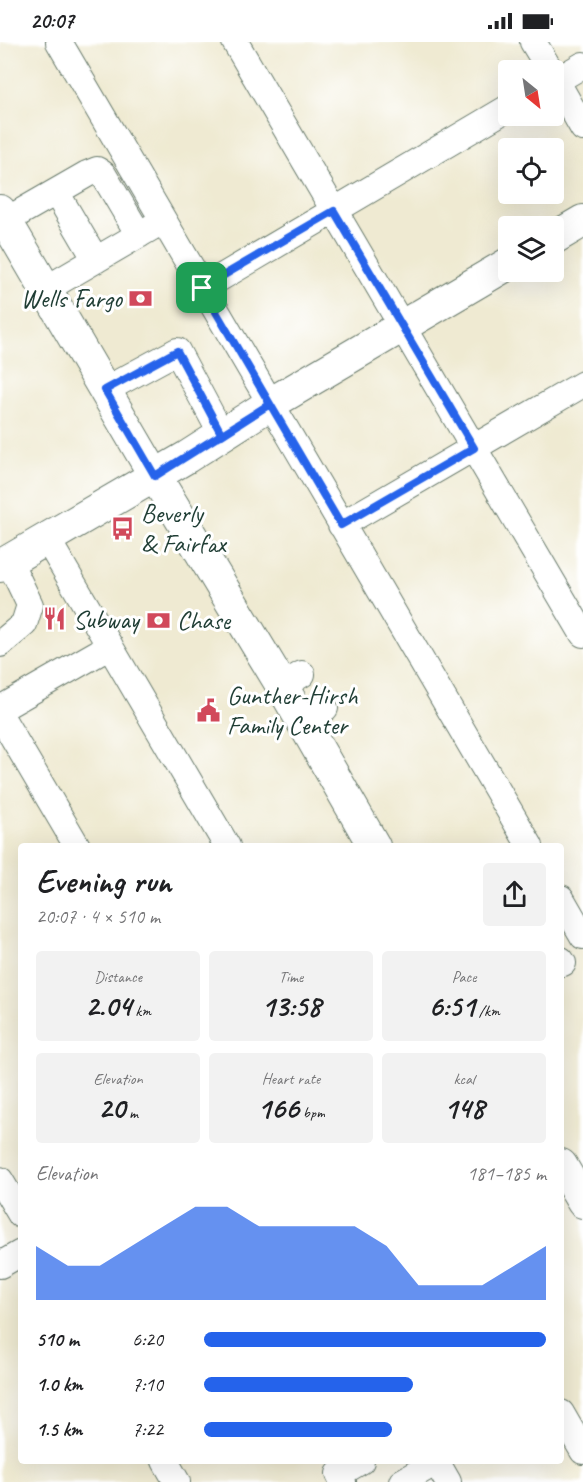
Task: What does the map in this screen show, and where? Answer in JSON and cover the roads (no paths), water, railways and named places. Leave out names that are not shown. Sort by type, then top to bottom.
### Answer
[{"type":"main road","points":[[2,218],[155,476],[314,715],[373,843]]},
{"type":"main road","points":[[564,232],[583,221]]},
{"type":"main road","points":[[4,563],[155,476],[270,404],[498,270]]},
{"type":"main road","points":[[564,1170],[583,1202]]},
{"type":"street","points":[[59,42],[528,843]]},
{"type":"street","points":[[235,42],[583,634]]},
{"type":"street","points":[[533,42],[543,60]]},
{"type":"street","points":[[564,73],[583,65]]},
{"type":"street","points":[[564,96],[583,128]]},
{"type":"street","points":[[202,288],[498,114]]},
{"type":"street","points":[[2,218],[97,170],[103,174],[139,235]]},
{"type":"street","points":[[56,192],[96,260]]},
{"type":"street","points":[[46,289],[163,220]]},
{"type":"street","points":[[105,390],[177,351],[222,435]]},
{"type":"street","points":[[341,525],[583,384]]},
{"type":"street","points":[[47,539],[225,843]]},
{"type":"street","points":[[0,644],[24,624],[30,605],[4,563]]},
{"type":"street","points":[[0,709],[110,646]]},
{"type":"street","points":[[0,715],[75,843]]},
{"type":"street","points":[[564,910],[572,943]]},
{"type":"street","points":[[0,1180],[18,1210]]},
{"type":"street","points":[[0,1265],[18,1254]]},
{"type":"street","points":[[564,1418],[583,1451]]},
{"type":"street","points":[[167,1464],[177,1482]]},
{"type":"street","points":[[343,1482],[339,1474],[356,1464]]},
{"type":"street","points":[[402,1482],[431,1464]]},
{"type":"street","points":[[438,1464],[448,1482]]},
{"type":"place","name":"Wells Fargo","points":[[140,298]]},
{"type":"place","name":"Beverly & Fairfax","points":[[123,528]]},
{"type":"place","name":"Subway","points":[[55,619]]},
{"type":"place","name":"Chase","points":[[159,620]]},
{"type":"place","name":"Gunther-Hirsh Family Center","points":[[209,710]]}]
